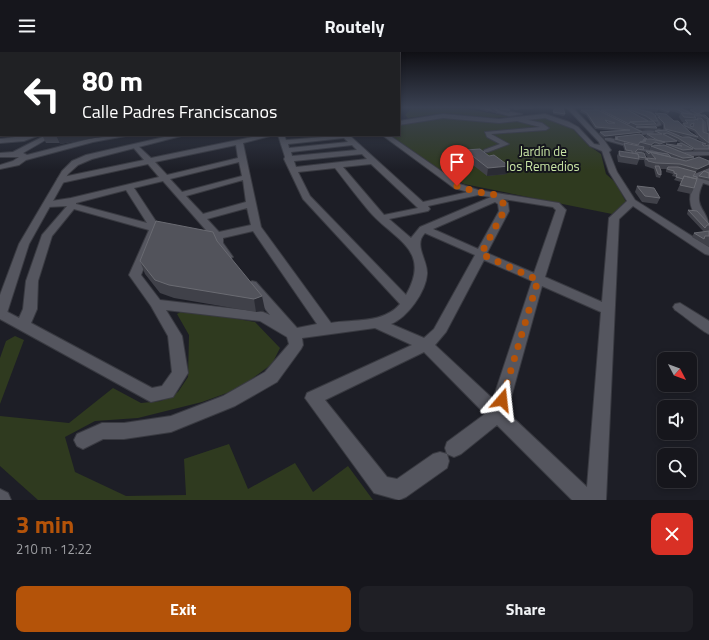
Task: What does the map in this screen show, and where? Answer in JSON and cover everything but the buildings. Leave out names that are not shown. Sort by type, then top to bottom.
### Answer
[{"type":"street","points":[[486,151],[506,144],[487,135],[489,132],[546,128]]},
{"type":"street","points":[[576,128],[592,145],[607,150]]},
{"type":"street","points":[[592,128],[604,140],[613,172],[632,202],[709,252]]},
{"type":"street","points":[[629,128],[644,136]]},
{"type":"street","points":[[604,140],[629,136],[644,136],[657,128],[677,136]]},
{"type":"street","points":[[0,141],[24,139],[34,136]]},
{"type":"street","points":[[15,154],[49,136]]},
{"type":"street","points":[[0,167],[16,163],[23,158],[93,140],[121,136]]},
{"type":"street","points":[[155,228],[136,275],[156,304],[175,336],[180,372],[167,392],[151,395],[0,313],[24,244],[62,180],[75,163],[89,157],[178,136]]},
{"type":"street","points":[[62,180],[266,136]]},
{"type":"street","points":[[284,146],[340,136]]},
{"type":"street","points":[[347,136],[422,204],[425,209],[382,218]]},
{"type":"street","points":[[386,136],[457,186],[494,196],[556,205],[561,210],[497,415],[454,448]]},
{"type":"street","points":[[604,140],[682,162],[703,163]]},
{"type":"street","points":[[239,142],[256,227],[327,328]]},
{"type":"street","points":[[284,146],[354,143]]},
{"type":"street","points":[[657,144],[703,163]]},
{"type":"street","points":[[681,145],[694,152]]},
{"type":"street","points":[[84,440],[102,431],[124,430],[171,424],[229,401],[271,377],[296,345],[294,334],[223,253],[218,240],[200,218],[136,146]]},
{"type":"street","points":[[284,146],[364,152]]},
{"type":"street","points":[[284,146],[293,170],[306,197],[408,304]]},
{"type":"street","points":[[682,154],[709,149]]},
{"type":"street","points":[[0,155],[15,154],[23,156],[23,158]]},
{"type":"street","points":[[48,204],[71,203],[128,186],[242,159]]},
{"type":"street","points":[[293,170],[374,161]]},
{"type":"street","points":[[156,304],[263,317],[294,334],[327,328],[376,323],[397,315],[408,304],[421,274],[413,246],[373,210],[337,165]]},
{"type":"street","points":[[709,170],[697,175],[695,178],[704,181],[695,190],[693,202],[700,217],[709,225]]},
{"type":"street","points":[[179,195],[246,177]]},
{"type":"street","points":[[128,186],[155,228]]},
{"type":"street","points":[[422,204],[477,192]]},
{"type":"street","points":[[413,246],[418,233],[424,229],[494,196]]},
{"type":"street","points":[[440,461],[399,490],[381,486],[313,398],[426,345],[439,332],[504,211],[503,203],[494,196]]},
{"type":"street","points":[[596,500],[614,218],[632,202]]},
{"type":"street","points":[[71,203],[169,231]]},
{"type":"street","points":[[23,325],[30,309],[32,281],[47,235],[71,203]]},
{"type":"street","points":[[200,218],[251,204]]},
{"type":"street","points":[[204,240],[218,240],[256,227]]},
{"type":"street","points":[[424,229],[608,310]]},
{"type":"street","points":[[680,307],[700,320],[709,329]]},
{"type":"street","points":[[376,323],[426,345],[586,500]]},
{"type":"green space","name":"Jardín de los Remedios","points":[[400,128],[572,128],[588,145],[601,154],[606,174],[616,183],[626,202],[612,214],[464,184],[419,157],[390,136],[400,136]]},
{"type":"green space","points":[[184,310],[255,322],[280,348],[272,364],[238,389],[202,402],[138,418],[95,421],[65,437],[75,472],[126,496],[186,495],[184,459],[229,444],[248,489],[295,463],[313,492],[348,466],[373,500],[38,500],[0,466],[0,416],[69,423],[113,388],[141,403],[161,401],[178,392],[188,377],[189,335],[177,314]]},
{"type":"green space","points":[[15,336],[24,340],[0,404],[0,358],[6,341]]},
{"type":"route","points":[[457,186],[477,192],[493,194],[503,203],[504,211],[481,254],[538,280],[502,400]]}]
